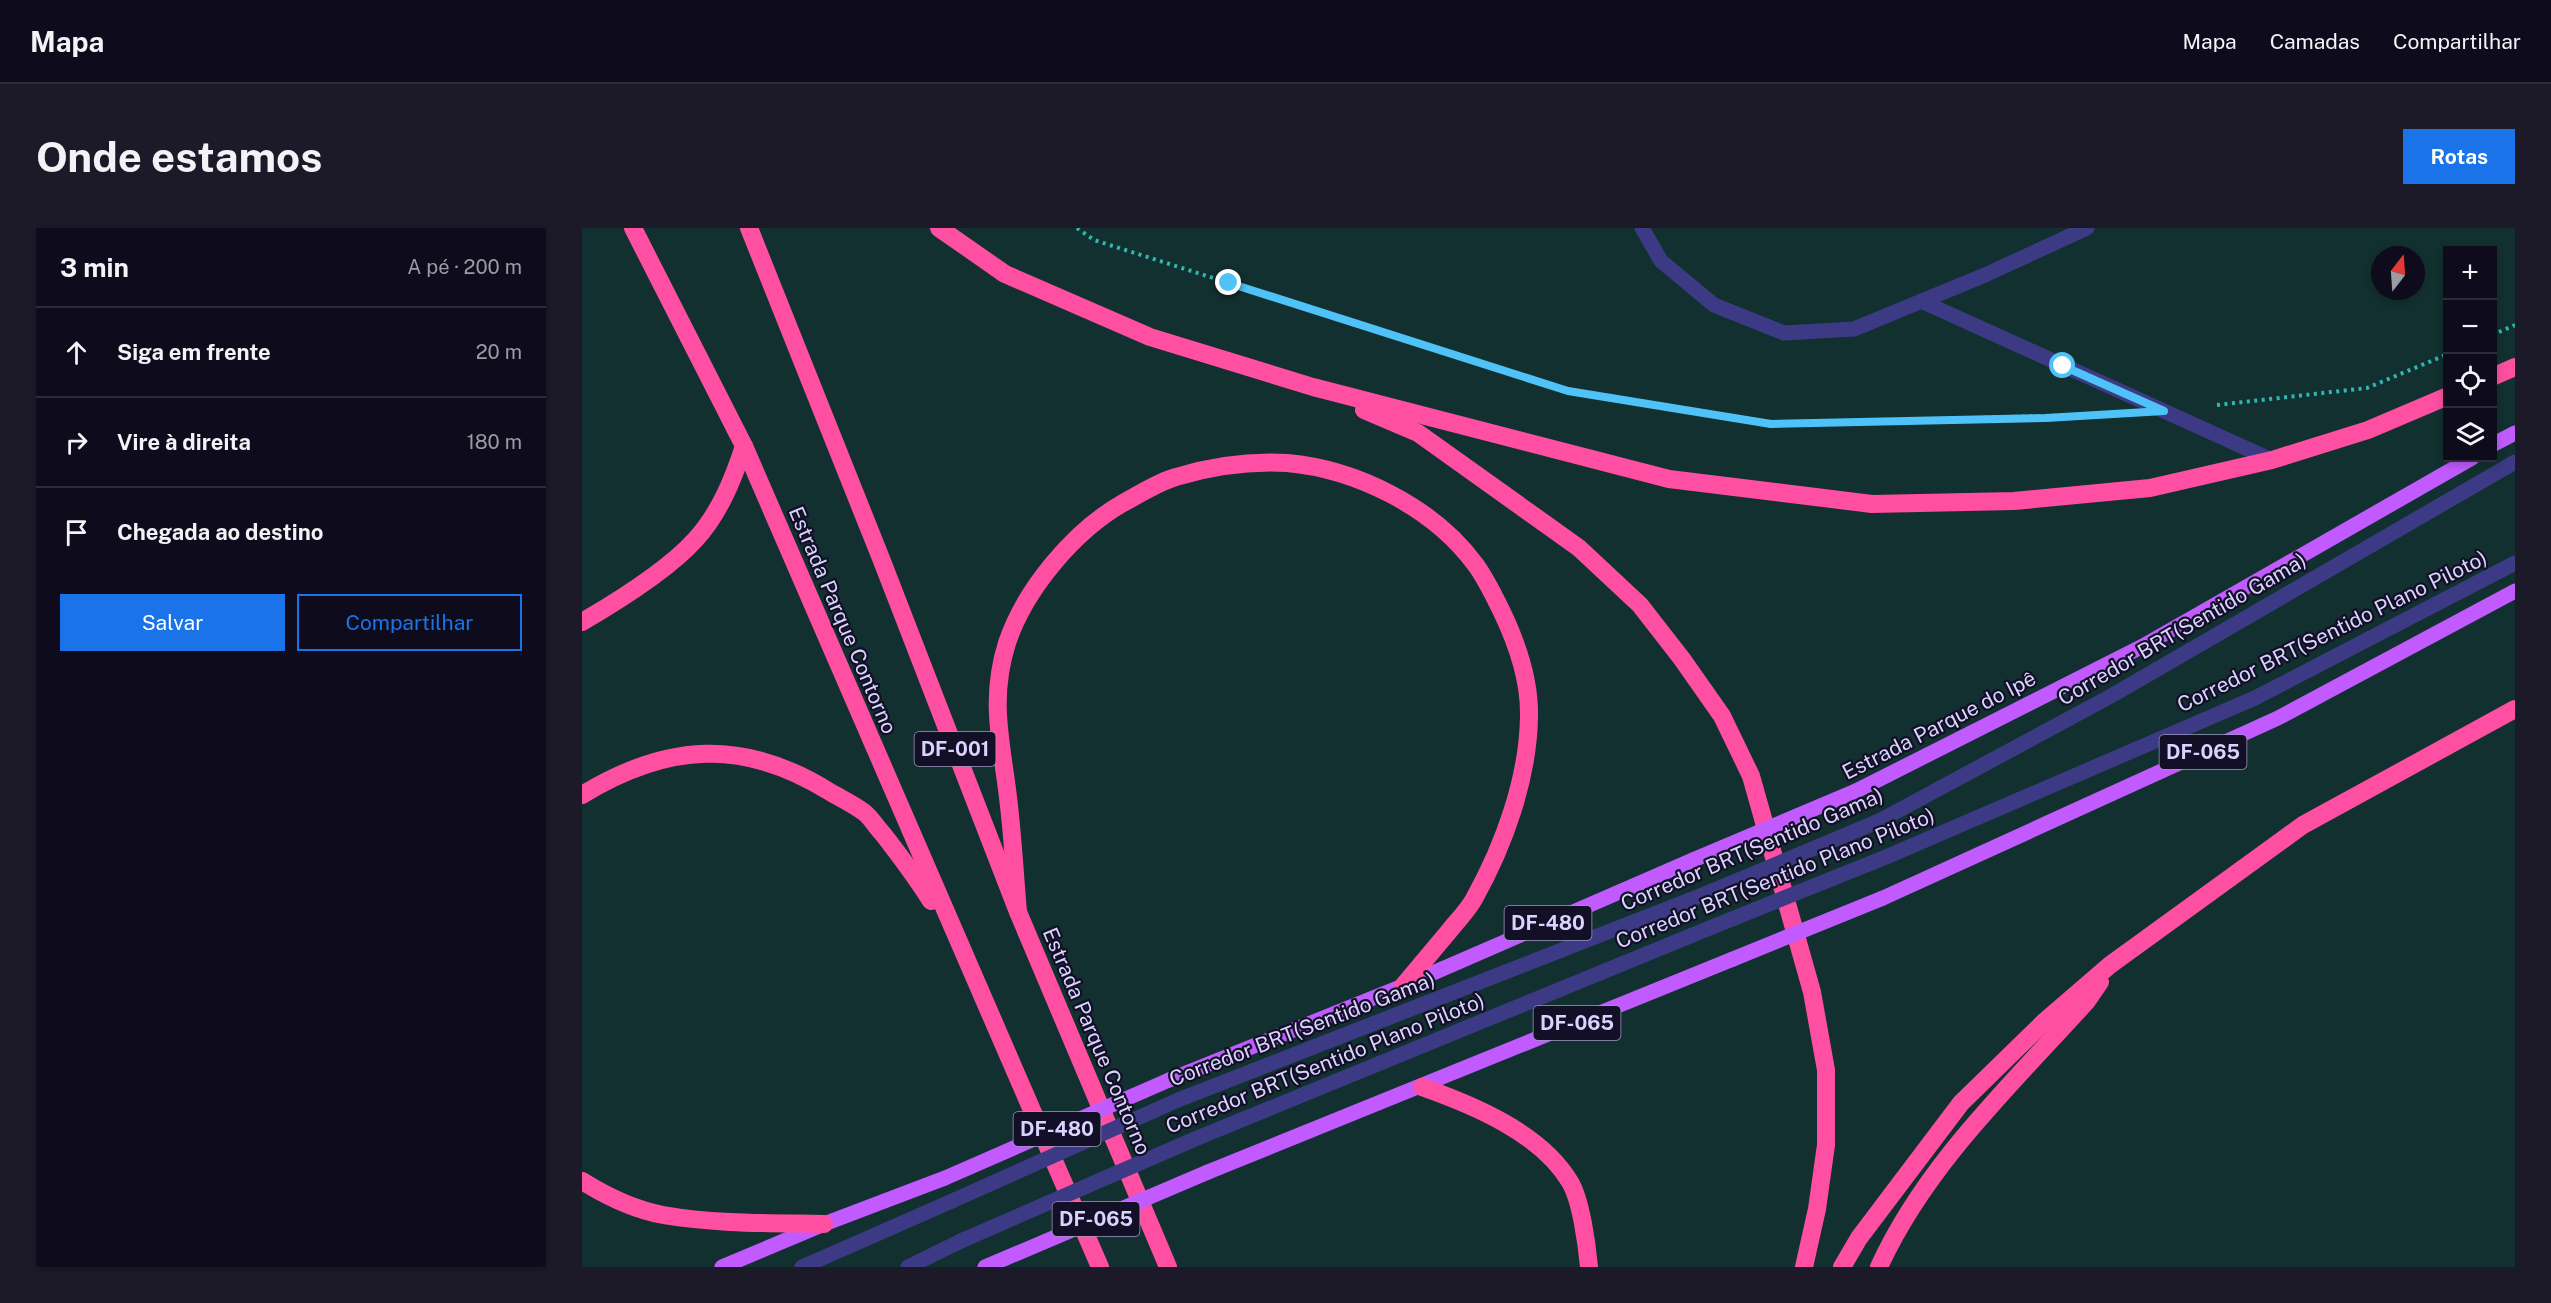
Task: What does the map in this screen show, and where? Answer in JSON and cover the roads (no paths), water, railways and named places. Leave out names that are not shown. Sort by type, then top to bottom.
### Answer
[{"type":"highway","name":"Estrada Parque Contorno","points":[[633,228],[744,446],[1100,1267]]},
{"type":"highway","name":"Estrada Parque Contorno","points":[[749,228],[1018,912],[1168,1267]]},
{"type":"highway","points":[[939,228],[1005,273],[1150,337],[1313,387],[1669,479],[1872,504],[2014,501],[2150,488],[2271,460],[2368,430],[2443,398]]},
{"type":"highway","points":[[2497,375],[2515,367]]},
{"type":"highway","points":[[1313,387],[1418,433],[1579,548],[1640,604],[1722,716],[1751,776],[1812,992],[1826,1070],[1826,1145],[1804,1267]]},
{"type":"highway","points":[[582,622],[615,603],[694,541],[727,492],[744,446]]},
{"type":"highway","points":[[1018,912],[1009,803],[998,739],[997,690],[1008,642],[1042,578],[1069,545],[1100,517],[1173,478],[1237,463],[1289,464],[1318,469],[1337,473],[1394,496],[1438,525],[1474,563],[1494,597],[1512,633],[1525,674],[1530,714],[1527,750],[1519,786],[1496,856],[1472,903],[1403,986]]},
{"type":"highway","points":[[1842,1267],[1858,1238],[1961,1103],[2045,1020],[2110,965],[2303,825],[2515,709]]},
{"type":"highway","points":[[582,795],[615,775],[670,757],[714,752],[769,762],[810,779],[866,814],[908,865],[960,948]]},
{"type":"highway","points":[[1879,1267],[1931,1180],[1986,1110],[2087,1001],[2110,965]]},
{"type":"highway","points":[[1422,1087],[1465,1102],[1540,1147],[1571,1183],[1585,1233],[1589,1267]]},
{"type":"highway","points":[[582,1181],[620,1201],[662,1215],[749,1223],[824,1224]]},
{"type":"main road","points":[[2497,444],[2515,433]]},
{"type":"main road","name":"Estrada Parque do Ipê","points":[[1403,986],[1856,791],[2143,646],[2465,462]]},
{"type":"main road","name":"DF-065","points":[[985,1267],[1208,1172],[1883,898],[2278,718],[2515,591]]},
{"type":"main road","name":"DF-480","points":[[722,1267],[824,1224],[945,1178],[1169,1080],[1403,986]]},
{"type":"street","points":[[1642,228],[1660,261],[1714,305],[1784,333],[1854,329],[1985,275],[2087,228]]},
{"type":"street","points":[[1921,301],[2271,460]]},
{"type":"street","name":"Corredor BRT(Sentido Gama)","points":[[802,1267],[1178,1100],[1705,894],[1879,821],[2111,696],[2515,462]]},
{"type":"street","name":"Corredor BRT(Sentido Plano Piloto)","points":[[908,1267],[963,1240],[1195,1139],[1886,857],[2255,698],[2515,563]]}]
